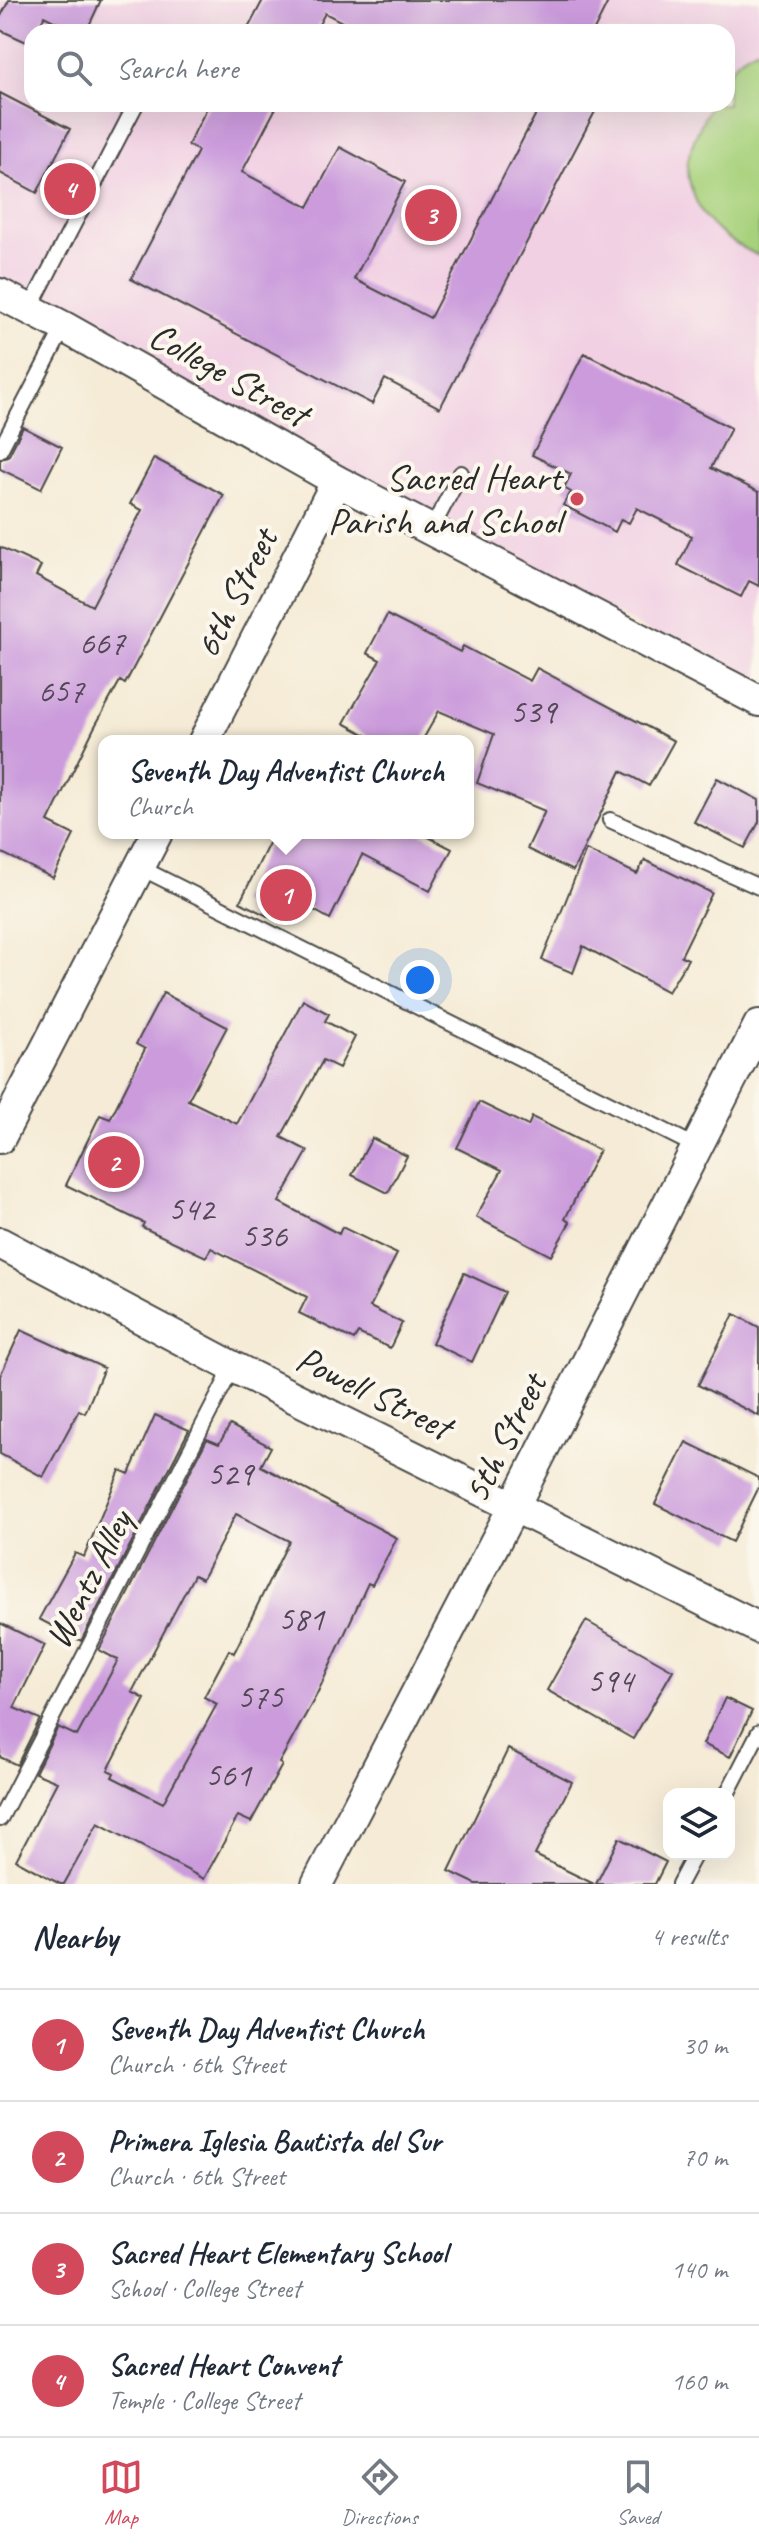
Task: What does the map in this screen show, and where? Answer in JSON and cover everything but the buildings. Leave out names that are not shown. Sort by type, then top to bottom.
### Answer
[{"type":"street","name":"College Street","points":[[0,294],[337,481],[759,701]]},
{"type":"street","name":"6th Street","points":[[207,735],[337,481]]},
{"type":"street","points":[[0,1138],[154,839]]},
{"type":"street","name":"5th Street","points":[[317,1884],[759,1025]]},
{"type":"street","name":"Powell Street","points":[[0,1243],[233,1367],[759,1628]]},
{"type":"lane","points":[[30,308],[132,112]]},
{"type":"lane","points":[[0,450],[64,327]]},
{"type":"lane","points":[[431,530],[461,473]]},
{"type":"lane","points":[[610,820],[759,887]]},
{"type":"lane","points":[[139,867],[697,1147]]},
{"type":"lane","name":"Wentz Alley","points":[[0,1819],[233,1367]]},
{"type":"lane","points":[[730,1788],[759,1732]]},
{"type":"lane","points":[[679,1884],[692,1860]]},
{"type":"shaded area","name":"Sacred Heart Parish and School","points":[[0,0],[759,0],[759,689],[0,293]]},
{"type":"green space","points":[[759,48],[759,256],[711,224],[698,205],[687,165],[707,112],[735,112],[735,63]]},
{"type":"place","name":"Sacred Heart Convent","points":[[70,189]]},
{"type":"place","name":"Sacred Heart Elementary School","points":[[431,215]]},
{"type":"place","name":"Sacred Heart Parish and School","points":[[577,499]]},
{"type":"place","name":"Seventh Day Adventist Church","points":[[286,895]]},
{"type":"place","name":"Primera Iglesia Bautista del Sur","points":[[114,1162]]}]
